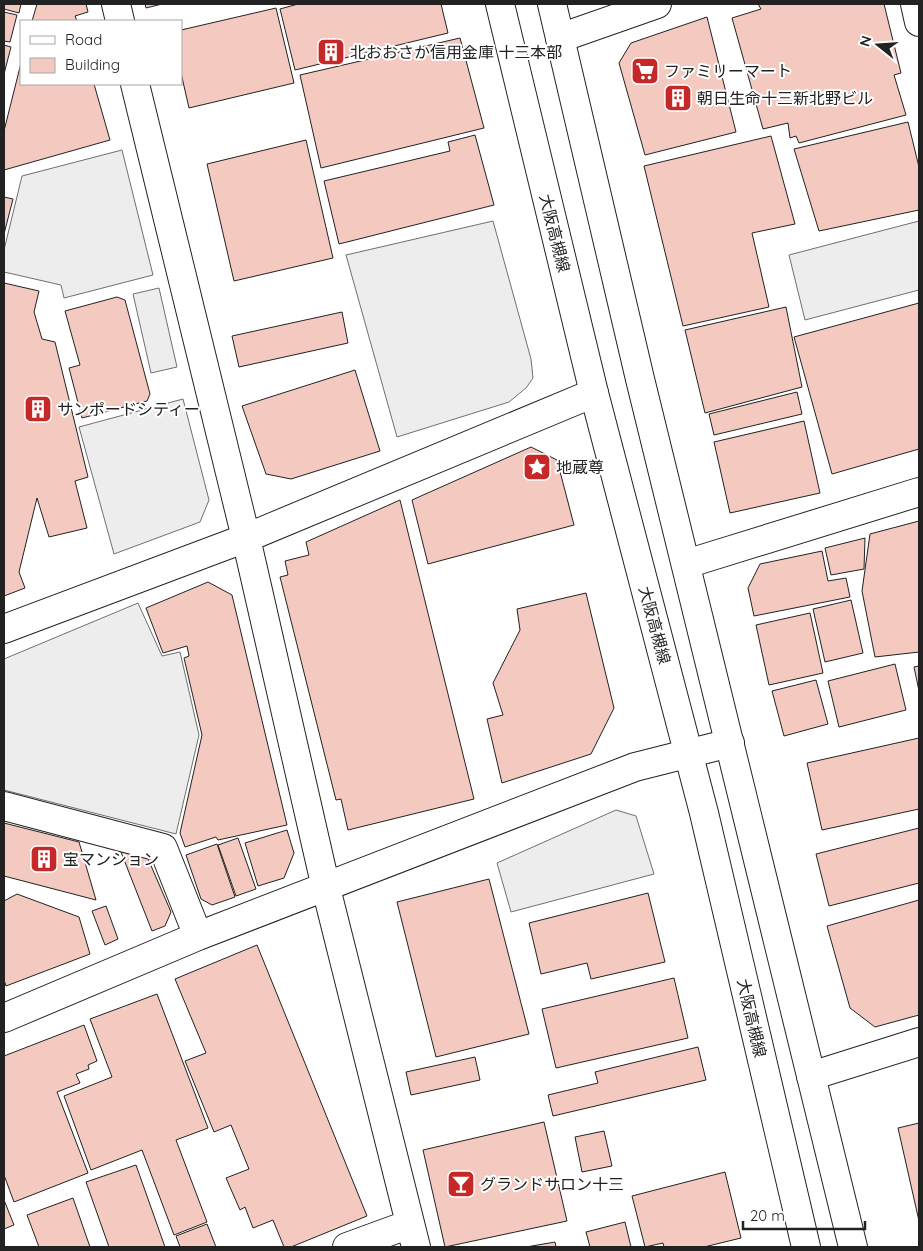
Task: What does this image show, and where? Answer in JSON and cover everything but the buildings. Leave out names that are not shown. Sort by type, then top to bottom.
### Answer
[{"type":"street","points":[[116,4],[120,20]]},
{"type":"street","name":"大阪高槻線","points":[[500,4],[594,393],[688,754],[806,1247]]},
{"type":"street","points":[[552,4],[686,564],[853,1247]]},
{"type":"street","points":[[560,38],[658,4]]},
{"type":"street","points":[[915,4],[919,22]]},
{"type":"street","points":[[135,85],[246,538],[326,888],[413,1236],[347,1247]]},
{"type":"street","points":[[4,629],[246,538],[594,393]]},
{"type":"street","points":[[686,564],[919,492]]},
{"type":"street","points":[[4,1018],[198,936],[635,767],[730,743]]},
{"type":"street","points":[[4,806],[164,848],[198,936]]},
{"type":"street","points":[[811,1076],[919,1042]]},
{"type":"shaded area","points":[[122,150],[153,275],[64,298],[61,285],[4,272],[4,250],[22,176]]},
{"type":"shaded area","points":[[493,221],[531,359],[533,378],[526,388],[509,402],[397,437],[346,255]]},
{"type":"shaded area","points":[[919,221],[919,290],[805,320],[789,255]]},
{"type":"shaded area","points":[[159,288],[177,367],[151,373],[133,294]]},
{"type":"shaded area","points":[[183,399],[209,500],[200,522],[114,554],[79,427]]},
{"type":"shaded area","points":[[138,603],[162,656],[180,652],[199,735],[176,834],[4,790],[4,659]]},
{"type":"shaded area","points":[[616,810],[636,816],[654,874],[511,912],[497,863]]},
{"type":"place","name":"北おおさか信用金庫 十三本部","points":[[331,52]]},
{"type":"place","name":"ファミリーマート","points":[[645,71]]},
{"type":"place","name":"朝日生命十三新北野ビル","points":[[678,98]]},
{"type":"place","name":"サンポードシティー","points":[[38,409]]},
{"type":"place","name":"地蔵尊","points":[[537,467]]},
{"type":"place","name":"宝マンション","points":[[44,859]]},
{"type":"place","name":"グランドサロン十三","points":[[461,1184]]}]
